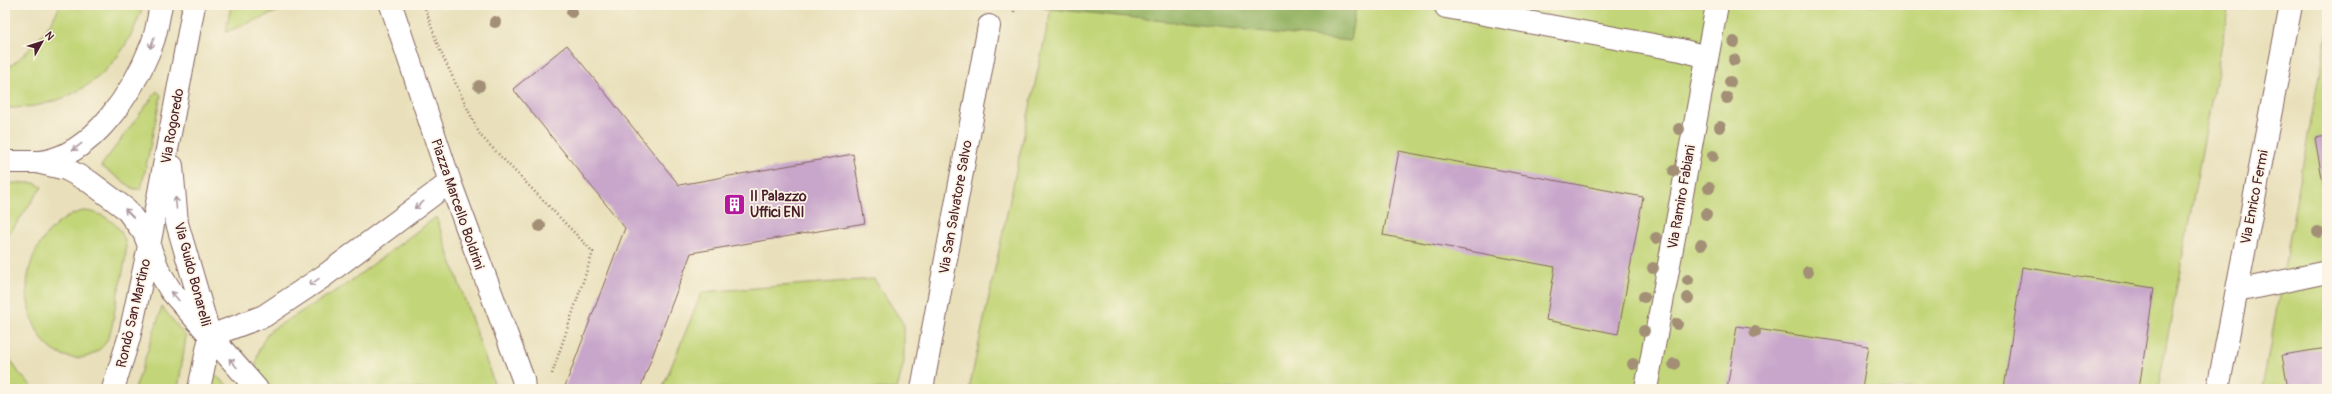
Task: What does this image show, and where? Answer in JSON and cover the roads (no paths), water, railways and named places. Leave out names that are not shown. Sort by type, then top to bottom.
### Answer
[{"type":"street","points":[[37,162],[58,158],[69,153],[90,137],[115,109],[145,60],[153,43],[161,5]]},
{"type":"street","name":"Via Rogoredo","points":[[149,246],[170,141],[194,5]]},
{"type":"street","name":"Via Ramiro Fabiani","points":[[1646,389],[1716,5]]},
{"type":"street","name":"Via Enrico Fermi","points":[[2218,389],[2291,5]]},
{"type":"street","points":[[1446,7],[1673,49],[1707,57]]},
{"type":"street","name":"Piazza Marcello Boldrini","points":[[399,9],[450,182],[520,372],[524,389]]},
{"type":"street","name":"Via San Salvatore Salvo","points":[[922,389],[989,26]]},
{"type":"street","name":"Via Guido Bonarelli","points":[[170,141],[177,223],[210,336],[257,389]]},
{"type":"street","name":"Rondò San Martino","points":[[5,162],[37,162],[66,169],[105,192],[133,217],[149,246],[129,338],[113,389]]},
{"type":"street","points":[[210,336],[264,316],[324,276],[450,182]]},
{"type":"street","points":[[149,246],[159,272],[171,291],[210,336]]},
{"type":"street","points":[[2237,291],[2327,272]]},
{"type":"street","points":[[199,389],[210,336]]},
{"type":"place","name":"II Palazzo Uffici ENI","points":[[734,204]]}]
